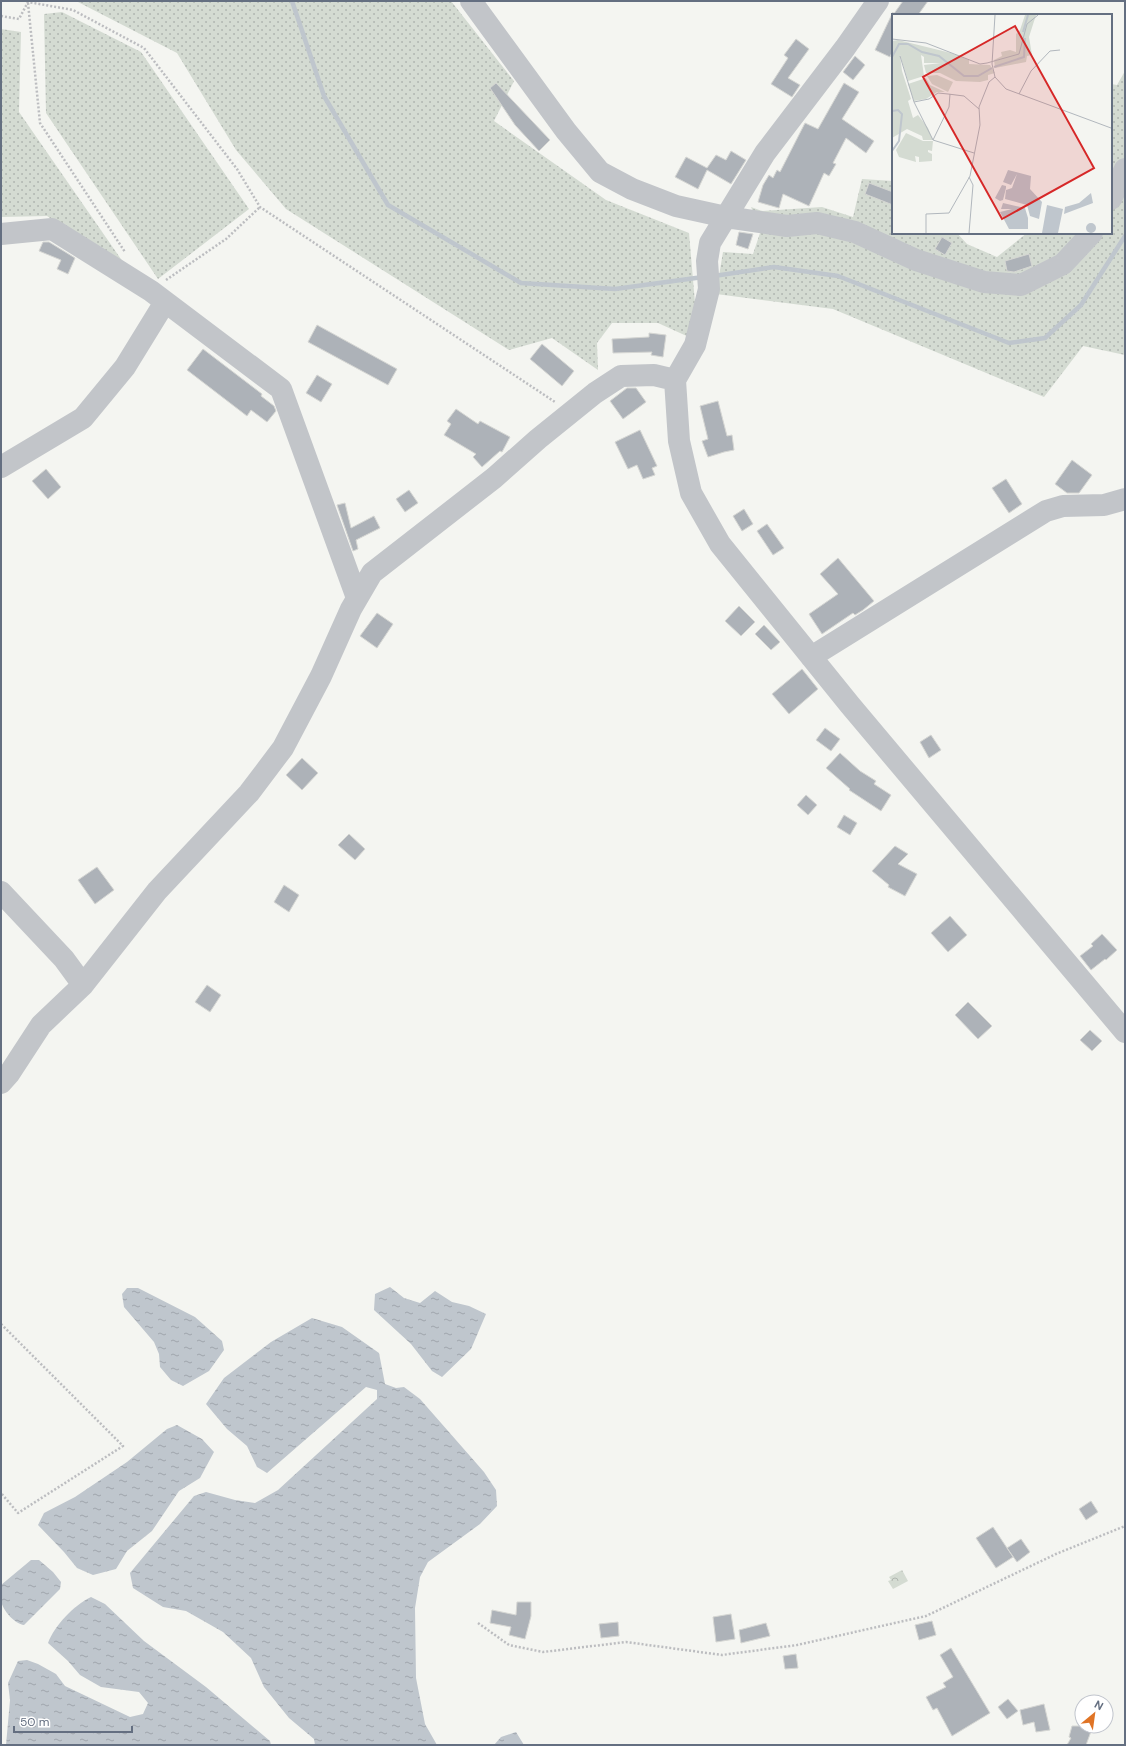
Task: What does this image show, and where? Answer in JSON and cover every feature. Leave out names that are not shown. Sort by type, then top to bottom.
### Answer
[{"type":"street","points":[[471,1],[566,131],[600,172],[632,189],[676,206],[726,217],[786,226],[817,223],[855,232],[916,260],[984,282],[1020,285],[1063,264],[1091,234]]},
{"type":"street","points":[[878,1],[845,48],[765,153],[710,243],[707,261],[709,289],[695,345],[675,380],[679,441],[691,493],[720,544],[811,657],[1125,1032]]},
{"type":"street","points":[[1112,197],[1125,169]]},
{"type":"street","points":[[1,234],[52,229],[158,296],[281,389],[357,598]]},
{"type":"street","points":[[1,467],[83,418],[125,366],[158,296]]},
{"type":"street","points":[[1,1083],[9,1074],[41,1025],[83,985],[157,891],[249,793],[283,748],[321,676],[351,609],[372,573],[494,478],[571,411],[621,376],[654,375],[675,380]]},
{"type":"street","points":[[811,657],[1046,511],[1063,506],[1104,505],[1125,499]]},
{"type":"street","points":[[1,892],[64,959],[83,985]]},
{"type":"path","points":[[1,16],[19,19],[28,2]]},
{"type":"path","points":[[28,2],[73,10],[144,48],[237,169],[260,207],[571,411]]},
{"type":"path","points":[[28,2],[40,123],[129,259]]},
{"type":"path","points":[[158,296],[226,239],[260,207]]},
{"type":"path","points":[[1,1324],[123,1446],[18,1512],[1,1493]]},
{"type":"path","points":[[478,1623],[509,1645],[543,1652],[626,1642],[722,1655],[797,1645],[926,1616],[1056,1554],[1125,1526]]},
{"type":"green space","points":[[76,1],[451,1],[514,81],[494,121],[606,200],[689,233],[695,303],[691,338],[658,323],[612,323],[597,343],[598,370],[552,338],[509,350],[286,209],[236,150],[177,53]]},
{"type":"green space","points":[[62,12],[141,52],[249,209],[158,279],[46,113],[44,14]]},
{"type":"green space","points":[[1,29],[21,32],[19,112],[123,262],[108,256],[47,216],[1,217]]},
{"type":"green space","points":[[1125,71],[1125,355],[1083,346],[1044,397],[833,309],[716,294],[723,252],[753,254],[761,230],[751,207],[762,211],[822,207],[853,217],[862,179],[892,181],[892,234],[958,234],[967,244],[997,257],[1026,234],[1112,234],[1112,84],[1117,85]]},
{"type":"green space","points":[[902,1570],[908,1581],[893,1589],[888,1581],[891,1580],[889,1577]]},
{"type":"water","points":[[390,1287],[404,1298],[420,1303],[435,1291],[452,1302],[469,1306],[486,1314],[471,1349],[442,1377],[432,1371],[411,1344],[374,1310],[375,1294]]},
{"type":"water","points":[[127,1288],[138,1288],[195,1317],[222,1341],[224,1350],[209,1371],[183,1386],[171,1380],[160,1367],[159,1354],[154,1342],[124,1307],[122,1294]]},
{"type":"water","points":[[312,1318],[342,1327],[379,1353],[385,1384],[396,1388],[404,1387],[420,1399],[484,1472],[496,1490],[497,1506],[480,1524],[428,1562],[420,1577],[415,1608],[416,1678],[425,1724],[437,1745],[315,1745],[314,1739],[289,1718],[264,1687],[251,1658],[223,1632],[186,1611],[163,1607],[133,1588],[130,1573],[194,1496],[206,1492],[235,1500],[255,1503],[278,1490],[377,1399],[377,1390],[366,1387],[267,1473],[257,1467],[247,1446],[227,1429],[206,1404],[224,1378],[271,1342]]},
{"type":"water","points":[[177,1425],[202,1439],[214,1452],[200,1478],[179,1491],[152,1531],[127,1551],[116,1569],[93,1575],[77,1568],[38,1525],[44,1513],[75,1497],[127,1462],[167,1429]]},
{"type":"water","points":[[31,1560],[39,1560],[53,1572],[61,1582],[60,1589],[24,1625],[13,1620],[4,1609],[1,1599],[1,1585]]},
{"type":"water","points":[[91,1597],[105,1604],[144,1641],[206,1687],[270,1741],[271,1745],[6,1745],[10,1700],[8,1683],[18,1661],[27,1660],[38,1664],[56,1674],[65,1686],[130,1717],[143,1714],[148,1703],[139,1692],[101,1687],[80,1675],[68,1661],[48,1643],[55,1629],[65,1617],[78,1605]]},
{"type":"water","points":[[516,1732],[524,1745],[494,1745],[501,1737]]},
{"type":"building","points":[[903,1],[928,1],[919,14],[894,14]]},
{"type":"building","points":[[892,14],[892,52],[890,57],[875,50]]},
{"type":"building","points":[[796,39],[809,49],[788,78],[800,85],[792,97],[771,84],[788,58],[784,55]]},
{"type":"building","points":[[855,56],[865,65],[853,80],[843,72]]},
{"type":"building","points":[[496,83],[550,140],[539,151],[515,125],[490,88]]},
{"type":"building","points":[[844,83],[859,92],[842,119],[874,141],[866,153],[846,138],[833,163],[836,164],[829,176],[824,173],[809,206],[783,194],[779,208],[758,202],[763,185],[769,175],[773,178],[777,170],[780,172],[805,123],[818,129]]},
{"type":"building","points":[[731,151],[746,160],[731,184],[707,170],[698,189],[675,177],[686,157],[707,168],[716,155],[726,160]]},
{"type":"building","points":[[869,183],[892,192],[892,205],[865,194]]},
{"type":"building","points":[[739,232],[753,234],[748,249],[736,245]]},
{"type":"building","points":[[942,237],[952,243],[945,255],[935,249]]},
{"type":"building","points":[[43,242],[49,242],[75,258],[68,274],[57,269],[61,260],[39,251]]},
{"type":"building","points":[[1029,254],[1032,266],[1014,272],[1007,271],[1005,261]]},
{"type":"building","points":[[317,325],[397,369],[388,385],[308,342]]},
{"type":"building","points":[[649,333],[666,335],[663,357],[651,355],[652,352],[613,353],[612,339],[649,337]]},
{"type":"building","points":[[542,344],[574,371],[562,386],[530,359]]},
{"type":"building","points":[[203,349],[262,394],[261,396],[274,406],[276,411],[267,422],[251,410],[247,416],[187,370]]},
{"type":"building","points":[[317,375],[332,384],[321,402],[306,393]]},
{"type":"building","points":[[627,388],[636,388],[646,402],[623,419],[610,401]]},
{"type":"building","points":[[718,401],[727,436],[732,435],[734,450],[708,457],[702,441],[708,439],[700,406]]},
{"type":"building","points":[[456,409],[478,424],[480,421],[510,437],[502,452],[500,451],[482,467],[473,457],[476,454],[444,435],[451,424],[447,421]]},
{"type":"building","points":[[640,430],[657,466],[652,468],[655,475],[643,479],[637,465],[628,469],[615,442]]},
{"type":"building","points":[[1072,460],[1092,475],[1079,493],[1067,493],[1055,484]]},
{"type":"building","points":[[46,469],[61,487],[48,499],[32,481]]},
{"type":"building","points":[[1006,479],[1022,504],[1009,513],[992,488]]},
{"type":"building","points":[[409,490],[418,503],[405,512],[396,499]]},
{"type":"building","points":[[345,503],[351,528],[374,516],[380,528],[356,540],[358,549],[353,551],[337,505]]},
{"type":"building","points":[[744,509],[753,524],[742,531],[733,516]]},
{"type":"building","points":[[767,524],[784,548],[773,555],[757,531]]},
{"type":"building","points":[[838,558],[874,601],[863,610],[855,615],[853,613],[822,634],[809,614],[838,594],[820,574]]},
{"type":"building","points":[[739,606],[755,622],[741,636],[725,621]]},
{"type":"building","points":[[377,613],[393,624],[377,648],[360,636]]},
{"type":"building","points":[[764,625],[780,642],[771,650],[755,634]]},
{"type":"building","points":[[802,669],[818,689],[789,714],[772,694]]},
{"type":"building","points":[[825,728],[840,739],[831,751],[816,740]]},
{"type":"building","points":[[931,735],[941,750],[929,758],[920,742]]},
{"type":"building","points":[[840,753],[860,771],[876,781],[874,784],[891,795],[881,811],[849,790],[850,789],[826,768]]},
{"type":"building","points":[[302,758],[318,773],[302,790],[286,775]]},
{"type":"building","points":[[806,795],[817,805],[808,815],[797,805]]},
{"type":"building","points":[[844,815],[857,823],[850,835],[837,827]]},
{"type":"building","points":[[349,834],[365,849],[355,860],[338,845]]},
{"type":"building","points":[[895,846],[908,854],[898,864],[917,874],[905,896],[888,887],[889,885],[872,871]]},
{"type":"building","points":[[97,867],[114,890],[95,904],[78,880]]},
{"type":"building","points":[[284,885],[299,895],[289,912],[274,902]]},
{"type":"building","points":[[950,916],[967,935],[948,952],[931,933]]},
{"type":"building","points":[[1102,934],[1117,950],[1106,960],[1105,959],[1091,970],[1080,956],[1093,946],[1091,944]]},
{"type":"building","points":[[207,985],[221,995],[210,1012],[195,1002]]},
{"type":"building","points":[[968,1002],[992,1026],[978,1039],[955,1015]]},
{"type":"building","points":[[1090,1030],[1102,1041],[1092,1051],[1080,1040]]},
{"type":"building","points":[[1091,1501],[1098,1512],[1086,1520],[1079,1509]]},
{"type":"building","points":[[993,1527],[1013,1557],[996,1568],[976,1538]]},
{"type":"building","points":[[1021,1539],[1030,1552],[1017,1562],[1007,1548]]},
{"type":"building","points":[[517,1602],[531,1602],[531,1616],[525,1639],[509,1635],[511,1627],[490,1623],[492,1610],[516,1615]]},
{"type":"building","points":[[731,1614],[735,1639],[716,1642],[713,1617]]},
{"type":"building","points":[[932,1621],[936,1635],[919,1640],[915,1625]]},
{"type":"building","points":[[618,1622],[619,1636],[601,1638],[599,1624]]},
{"type":"building","points":[[766,1623],[770,1636],[741,1643],[739,1630]]},
{"type":"building","points":[[951,1648],[990,1713],[952,1736],[937,1708],[933,1710],[926,1697],[946,1687],[943,1683],[953,1677],[940,1655]]},
{"type":"building","points":[[796,1654],[798,1668],[785,1669],[783,1656]]},
{"type":"building","points":[[1008,1699],[1018,1711],[1007,1719],[998,1707]]},
{"type":"building","points":[[1044,1704],[1050,1730],[1036,1732],[1034,1722],[1023,1725],[1020,1710]]},
{"type":"building","points":[[1072,1726],[1074,1726],[1074,1734],[1090,1734],[1086,1745],[1067,1745],[1071,1738],[1069,1737]]},
{"type":"waterway","points":[[292,1],[324,96],[388,205],[521,283],[615,289],[703,277]]},
{"type":"waterway","points":[[714,276],[774,267],[838,276],[1009,343],[1045,338],[1081,305],[1125,236]]}]
